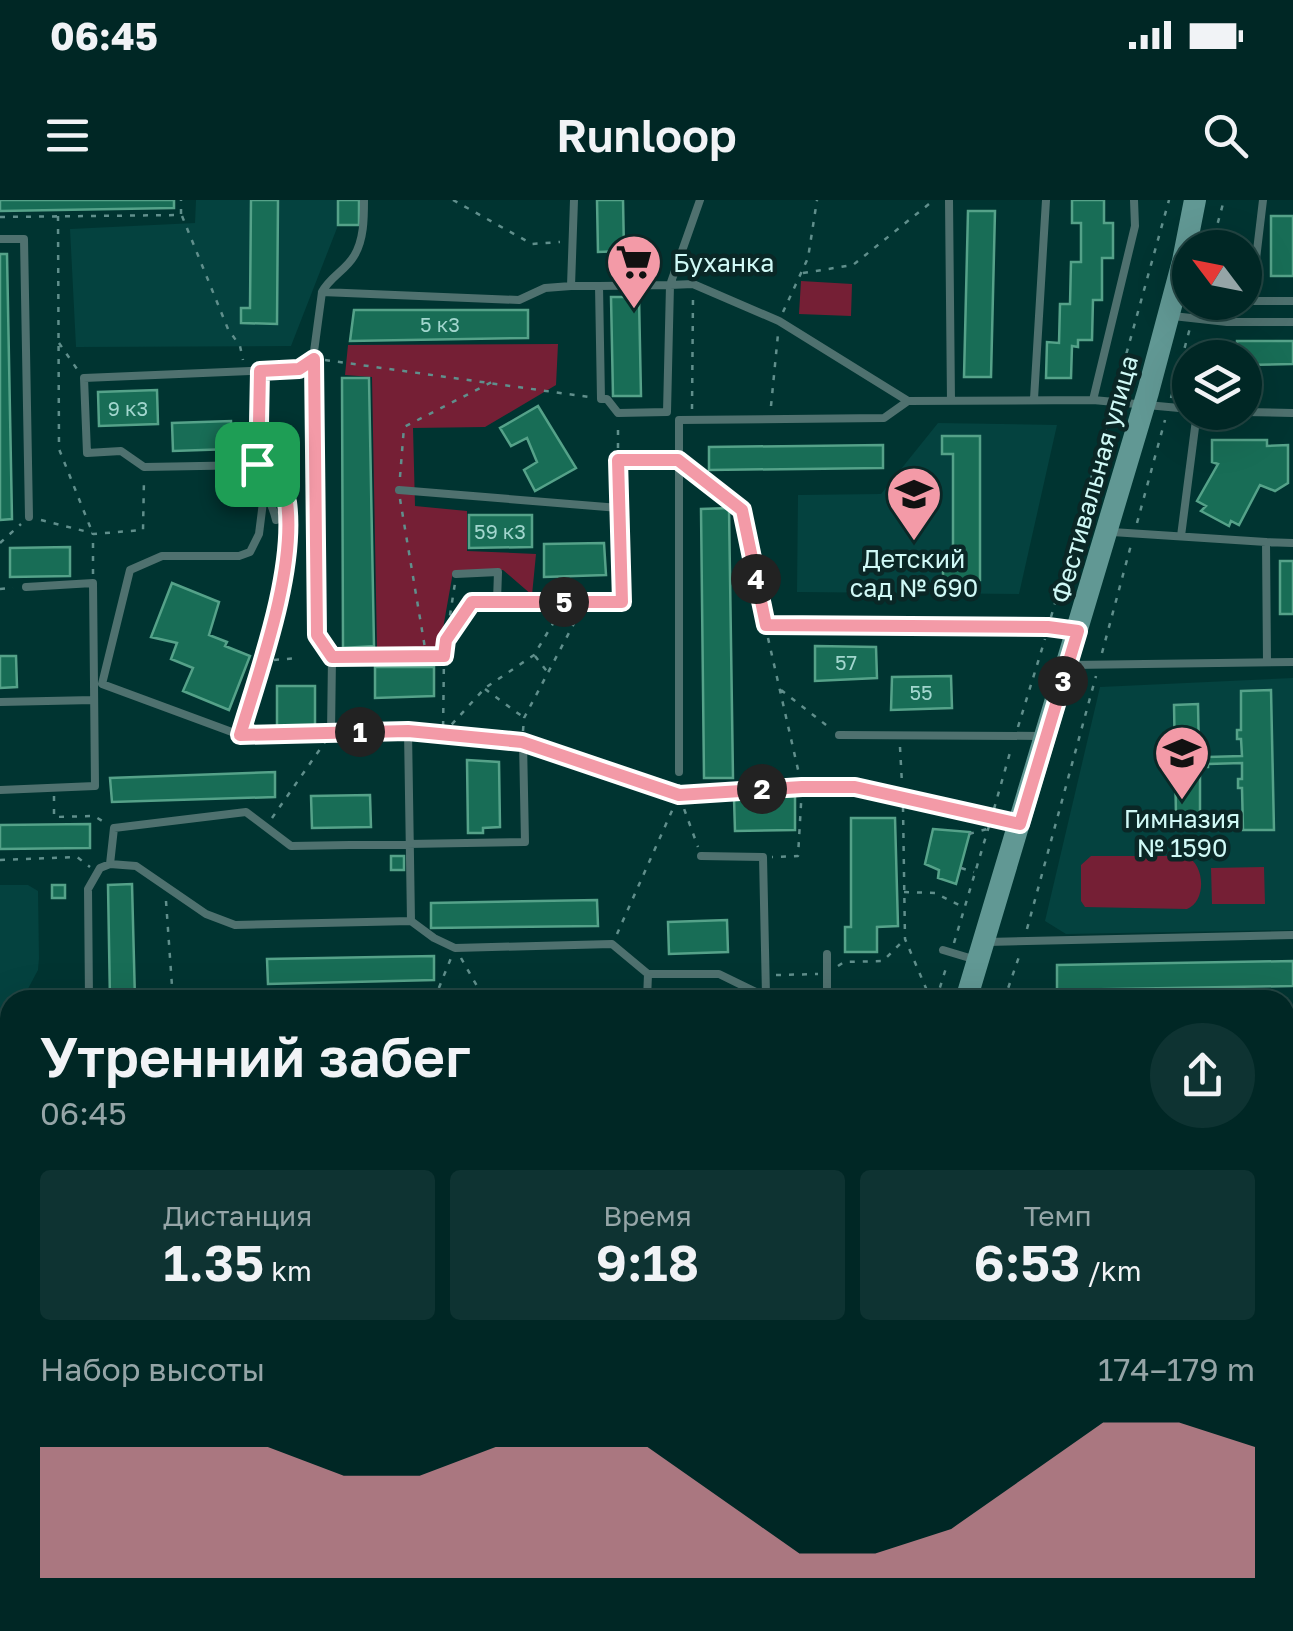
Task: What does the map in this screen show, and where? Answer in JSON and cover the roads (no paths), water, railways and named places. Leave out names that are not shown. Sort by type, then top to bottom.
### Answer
[{"type":"street","name":"Фестивальная улица","points":[[1191,230],[1195,200]]},
{"type":"street","name":"Фестивальная улица","points":[[969,990],[1144,407],[1177,320]]},
{"type":"lane","points":[[317,635],[314,359],[322,292],[328,280],[354,256],[364,224],[364,200]]},
{"type":"lane","points":[[570,286],[574,200]]},
{"type":"lane","points":[[599,286],[600,399],[607,399],[618,413],[666,412],[670,285],[700,200]]},
{"type":"lane","points":[[949,200],[951,401]]},
{"type":"lane","points":[[1034,399],[1046,200]]},
{"type":"lane","points":[[1093,400],[1135,226],[1134,200]]},
{"type":"lane","points":[[1259,230],[1263,200]]},
{"type":"lane","points":[[0,239],[24,240],[29,517]]},
{"type":"lane","points":[[322,292],[518,300],[545,288],[693,284],[779,321],[908,401],[1093,400],[1172,407]]},
{"type":"lane","points":[[1262,301],[1293,300]]},
{"type":"lane","points":[[1221,320],[1293,322]]},
{"type":"lane","points":[[257,464],[144,467],[121,451],[86,453],[84,378],[299,369],[314,359]]},
{"type":"lane","points":[[260,371],[258,475],[287,502],[290,518],[286,561],[263,662],[240,735],[102,684],[130,570],[162,556],[239,556],[250,552],[259,534],[266,486]]},
{"type":"lane","points":[[679,772],[679,420],[884,418],[908,401]]},
{"type":"lane","points":[[1262,412],[1293,413]]},
{"type":"lane","points":[[1181,536],[1195,430]]},
{"type":"lane","points":[[456,574],[498,572],[497,601],[622,602],[618,460],[678,460]]},
{"type":"lane","points":[[266,486],[276,520]]},
{"type":"lane","points":[[399,490],[619,508]]},
{"type":"lane","points":[[1108,532],[1293,543]]},
{"type":"lane","points":[[1266,542],[1266,662]]},
{"type":"lane","points":[[0,790],[95,786],[93,583],[26,588]]},
{"type":"lane","points":[[766,625],[1048,627],[1078,631]]},
{"type":"lane","points":[[384,656],[332,657],[331,733],[408,731],[411,921]]},
{"type":"lane","points":[[1068,665],[1293,662]]},
{"type":"lane","points":[[0,702],[94,700]]},
{"type":"lane","points":[[839,735],[1046,736]]},
{"type":"lane","points":[[110,864],[114,828],[246,812],[292,846],[524,842],[522,742]]},
{"type":"lane","points":[[855,787],[1020,824]]},
{"type":"lane","points":[[701,856],[762,857],[769,990]]},
{"type":"lane","points":[[88,990],[88,890],[96,872],[110,864],[136,866],[206,914],[235,925],[411,921],[455,948],[612,944],[648,974],[720,974],[753,990]]},
{"type":"lane","points":[[947,951],[980,951],[1024,942],[1293,935]]},
{"type":"lane","points":[[827,954],[827,990]]},
{"type":"lane","points":[[648,974],[648,990]]},
{"type":"place","name":"Буханка","points":[[634,311]]},
{"type":"place","name":"Детский сад № 690","points":[[914,543]]},
{"type":"place","name":"Гимназия № 1590","points":[[1182,802]]}]
